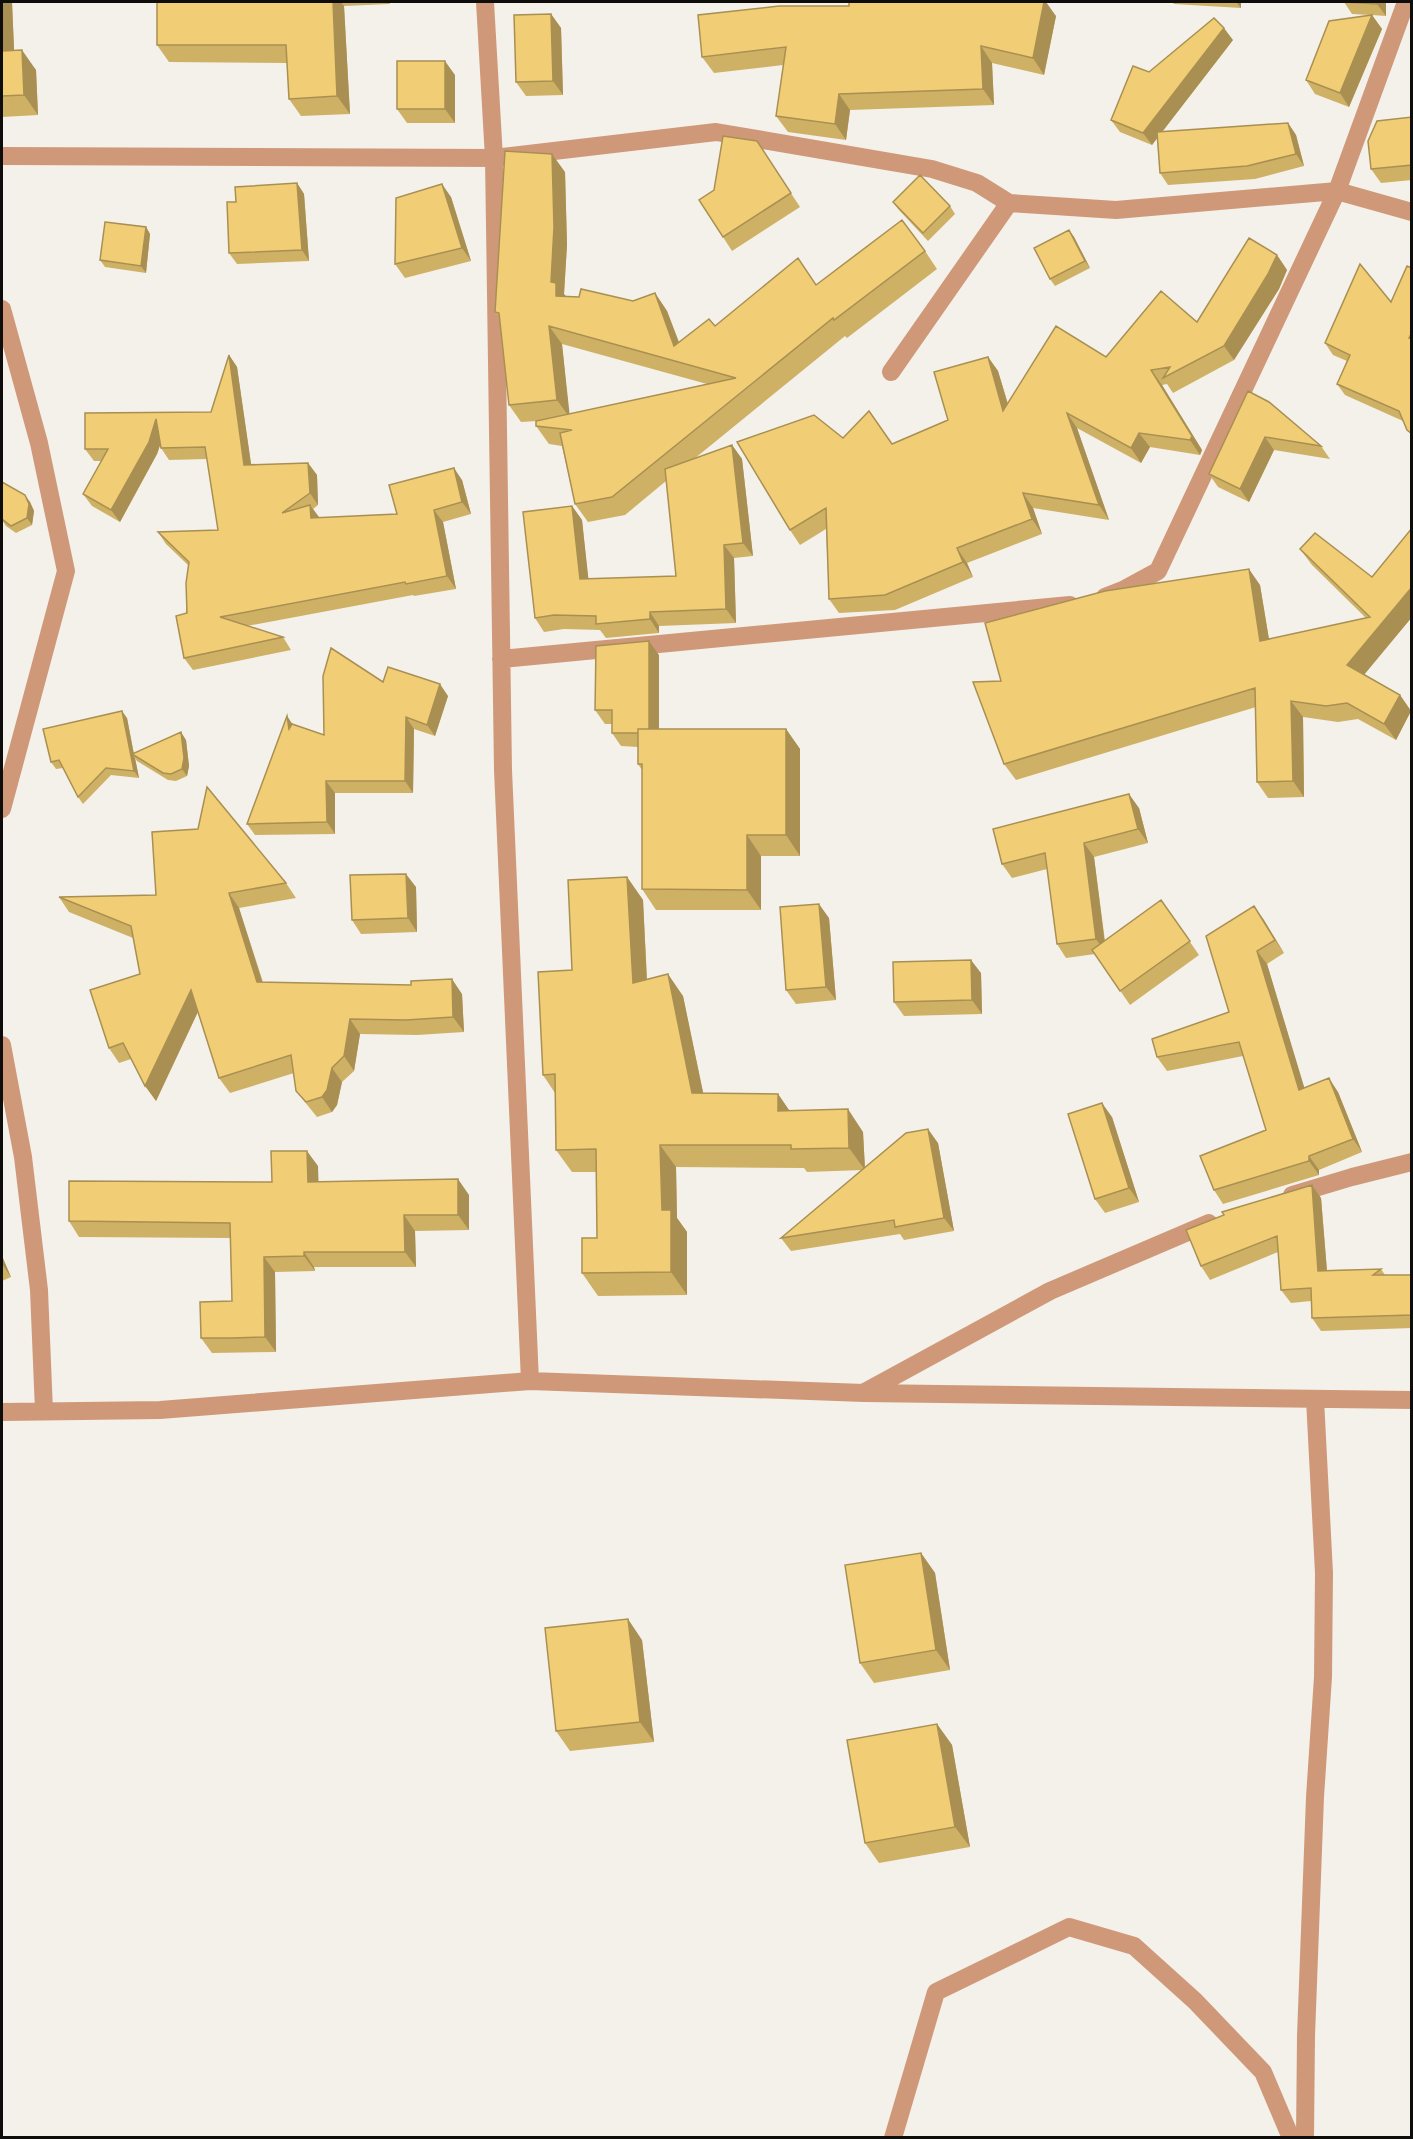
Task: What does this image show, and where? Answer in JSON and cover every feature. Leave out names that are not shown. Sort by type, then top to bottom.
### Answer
[{"type":"street","points":[[485,2],[494,158],[503,770],[530,1381]]},
{"type":"street","points":[[501,659],[1088,603],[1123,590],[1158,571],[1337,191],[1406,2]]},
{"type":"street","points":[[2,156],[494,158],[716,132],[932,169],[977,183],[1009,203],[1116,210],[1337,191],[1412,212]]},
{"type":"street","points":[[891,372],[1009,203]]},
{"type":"street","points":[[2,309],[39,443],[66,571],[2,809]]},
{"type":"street","points":[[2,1045],[23,1157],[37,1268],[44,1412]]},
{"type":"street","points":[[1272,1202],[1352,1177],[1412,1162]]},
{"type":"street","points":[[864,1393],[1050,1291],[1226,1215]]},
{"type":"street","points":[[2,1412],[159,1410],[530,1381],[864,1393],[1412,1400]]},
{"type":"street","points":[[1305,2138],[1306,2036],[1315,1797],[1323,1677],[1324,1573],[1315,1399]]},
{"type":"street","points":[[893,2138],[936,1992],[1069,1927],[1134,1946],[1195,2001],[1263,2072],[1291,2138]]},
{"type":"building","points":[[157,2],[333,2],[337,96],[289,99],[286,45],[157,45]]},
{"type":"building","points":[[849,2],[1044,2],[1033,58],[981,46],[983,89],[839,94],[835,124],[776,116],[786,47],[702,57],[698,15],[779,6],[849,6]]},
{"type":"building","points":[[1344,2],[1377,2],[1377,4]]},
{"type":"building","points":[[551,14],[553,81],[516,82],[514,15]]},
{"type":"building","points":[[1372,15],[1340,93],[1306,80],[1329,21]]},
{"type":"building","points":[[1214,18],[1224,28],[1143,133],[1111,120],[1133,66],[1149,72]]},
{"type":"building","points":[[22,50],[24,95],[2,96],[2,51]]},
{"type":"building","points":[[397,61],[445,61],[445,109],[397,109]]},
{"type":"building","points":[[1412,117],[1412,165],[1371,169],[1368,141],[1377,121]]},
{"type":"building","points":[[1288,123],[1296,154],[1247,166],[1160,173],[1157,132]]},
{"type":"building","points":[[723,136],[757,141],[791,193],[723,237],[699,200],[714,190]]},
{"type":"building","points":[[505,151],[552,154],[554,227],[551,282],[556,283],[556,296],[579,297],[581,289],[633,301],[655,293],[674,346],[709,319],[715,326],[798,258],[816,285],[902,220],[925,251],[834,320],[833,318],[612,497],[575,504],[560,433],[572,430],[536,426],[536,421],[736,378],[549,326],[557,400],[509,405],[499,313],[495,312]]},
{"type":"building","points":[[920,175],[950,206],[923,233],[893,202]]},
{"type":"building","points":[[297,183],[302,250],[229,253],[227,202],[236,202],[235,187]]},
{"type":"building","points":[[442,184],[462,248],[395,264],[396,198]]},
{"type":"building","points":[[105,222],[146,227],[141,266],[100,260]]},
{"type":"building","points":[[1069,230],[1085,261],[1050,279],[1034,248]]},
{"type":"building","points":[[1249,238],[1277,255],[1224,346],[1163,378],[1170,367],[1151,370],[1192,436],[1190,440],[1139,433],[1131,448],[1067,413],[1099,505],[1023,493],[1032,519],[957,548],[963,562],[885,595],[829,599],[826,508],[790,530],[737,442],[814,415],[843,438],[869,411],[892,444],[948,420],[934,372],[988,357],[1003,411],[1056,326],[1106,357],[1161,291],[1197,322]]},
{"type":"building","points":[[1360,264],[1391,302],[1407,266],[1412,268],[1412,332],[1409,338],[1412,339],[1412,434],[1407,430],[1399,411],[1337,384],[1350,355],[1325,343]]},
{"type":"building","points":[[229,355],[244,465],[308,463],[310,493],[282,513],[310,505],[311,518],[397,514],[389,485],[454,468],[462,502],[434,510],[447,576],[220,617],[283,637],[184,658],[176,616],[187,613],[186,583],[189,562],[158,532],[218,530],[205,447],[161,448],[156,419],[149,442],[111,510],[83,494],[108,449],[85,449],[85,413],[211,412]]},
{"type":"building","points":[[1248,391],[1269,402],[1321,446],[1265,437],[1240,489],[1209,474]]},
{"type":"building","points":[[732,445],[743,543],[724,545],[726,609],[650,612],[650,619],[596,624],[596,616],[554,615],[535,618],[523,512],[572,506],[580,579],[676,576],[665,469]]},
{"type":"building","points":[[2,482],[25,495],[29,504],[27,518],[11,526],[2,519]]},
{"type":"building","points":[[1412,528],[1412,587],[1347,665],[1400,695],[1384,724],[1347,703],[1326,706],[1291,701],[1293,781],[1257,782],[1255,688],[1004,764],[973,682],[1001,681],[985,623],[1105,591],[1249,569],[1260,641],[1370,617],[1300,549],[1315,533],[1372,577]]},
{"type":"building","points":[[649,641],[649,729],[638,729],[638,733],[612,733],[612,710],[595,710],[596,646]]},
{"type":"building","points":[[331,648],[383,682],[388,667],[440,684],[427,725],[406,717],[405,781],[326,781],[327,822],[247,824],[287,716],[289,729],[292,724],[324,735],[323,676]]},
{"type":"building","points":[[122,711],[134,771],[106,768],[78,797],[59,760],[51,762],[43,729]]},
{"type":"building","points":[[638,729],[786,729],[786,835],[747,835],[747,890],[642,889],[642,764],[638,764]]},
{"type":"building","points":[[181,732],[184,758],[182,769],[171,774],[163,773],[132,754]]},
{"type":"building","points":[[207,787],[286,883],[229,893],[257,982],[411,985],[411,981],[452,979],[453,1017],[406,1020],[350,1019],[344,1056],[332,1068],[327,1090],[322,1097],[306,1102],[296,1091],[291,1055],[219,1078],[191,990],[145,1086],[123,1043],[109,1048],[90,990],[140,974],[131,926],[59,897],[156,895],[152,832],[198,829]]},
{"type":"building","points":[[1129,794],[1138,829],[1084,843],[1096,939],[1057,944],[1045,853],[1002,864],[993,829]]},
{"type":"building","points":[[406,874],[408,918],[352,920],[350,875]]},
{"type":"building","points":[[627,877],[633,983],[668,974],[692,1093],[778,1094],[778,1111],[848,1109],[849,1148],[791,1149],[791,1145],[660,1145],[662,1210],[671,1210],[671,1272],[582,1273],[582,1238],[597,1238],[596,1149],[556,1150],[555,1074],[543,1075],[538,972],[572,970],[568,880]]},
{"type":"building","points":[[1161,900],[1190,941],[1120,991],[1092,950]]},
{"type":"building","points":[[819,904],[826,987],[786,990],[780,907]]},
{"type":"building","points":[[1254,906],[1275,940],[1257,951],[1299,1090],[1329,1078],[1353,1139],[1309,1156],[1309,1161],[1214,1190],[1200,1156],[1266,1130],[1239,1042],[1157,1057],[1152,1039],[1229,1012],[1206,936]]},
{"type":"building","points":[[971,960],[972,1000],[894,1002],[893,962]]},
{"type":"building","points":[[1102,1103],[1129,1188],[1095,1199],[1068,1114]]},
{"type":"building","points":[[928,1129],[944,1218],[895,1227],[894,1220],[781,1238],[906,1133]]},
{"type":"building","points":[[271,1151],[307,1151],[308,1182],[458,1179],[458,1215],[404,1215],[405,1252],[304,1252],[304,1256],[264,1257],[265,1337],[232,1338],[201,1338],[200,1302],[232,1301],[230,1223],[69,1221],[69,1181],[272,1182]]},
{"type":"building","points":[[1312,1185],[1318,1271],[1381,1269],[1373,1275],[1412,1275],[1412,1315],[1312,1318],[1311,1288],[1281,1290],[1277,1236],[1201,1266],[1186,1230],[1224,1215],[1222,1212]]},
{"type":"building","points":[[921,1553],[936,1650],[860,1663],[845,1565]]},
{"type":"building","points":[[628,1619],[640,1722],[556,1731],[545,1628]]},
{"type":"building","points":[[937,1724],[955,1827],[865,1843],[847,1740]]}]
